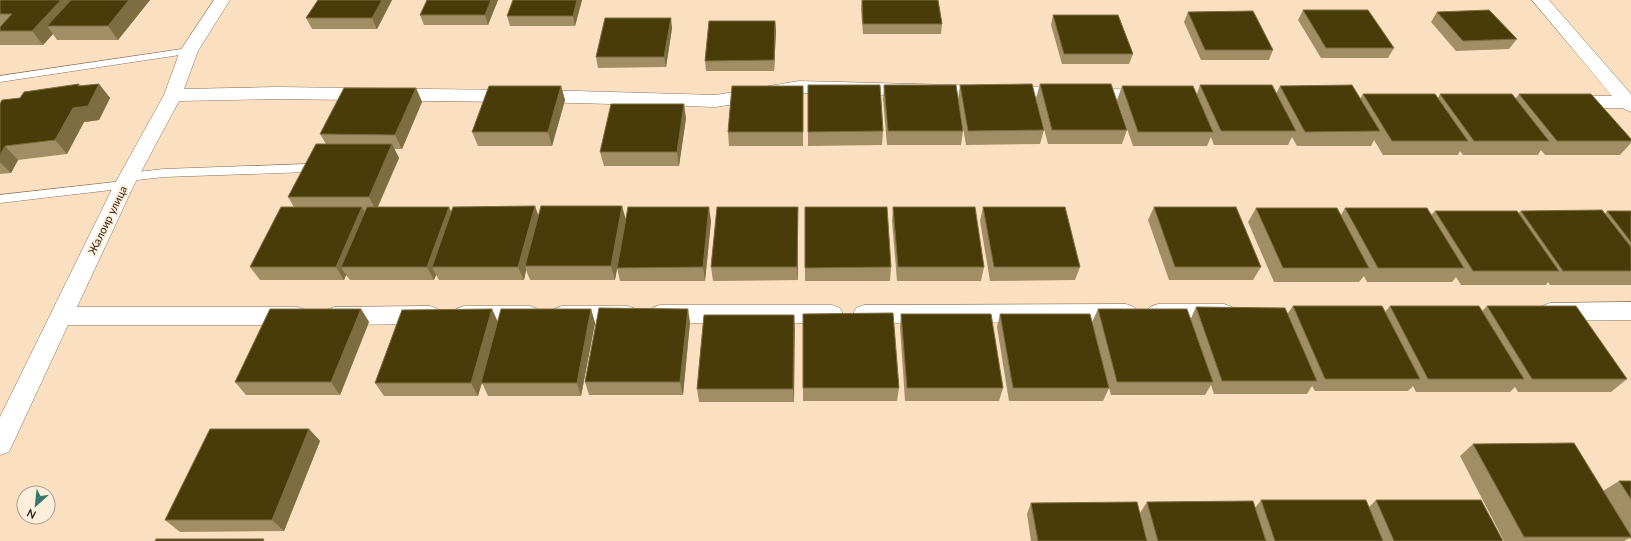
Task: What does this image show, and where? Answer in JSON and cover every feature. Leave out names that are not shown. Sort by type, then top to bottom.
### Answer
[{"type":"street","name":"Жалоир улица","points":[[0,444],[126,181],[173,95],[189,50],[222,0]]},
{"type":"street","points":[[1540,0],[1629,104]]},
{"type":"street","points":[[173,95],[276,93],[576,97],[716,101],[799,87],[1162,97]]},
{"type":"street","points":[[1549,101],[1629,104]]},
{"type":"street","points":[[1527,312],[1631,311]]},
{"type":"street","points":[[61,316],[1248,312]]},
{"type":"lane","points":[[0,79],[189,50]]},
{"type":"lane","points":[[0,199],[126,181],[164,173],[308,168]]},
{"type":"building","points":[[0,0],[61,0],[32,31],[0,31],[0,27],[12,14],[0,14]]},
{"type":"building","points":[[71,0],[129,0],[108,26],[47,26]]},
{"type":"building","points":[[318,0],[382,0],[372,18],[306,18]]},
{"type":"building","points":[[427,0],[491,0],[485,15],[420,15]]},
{"type":"building","points":[[513,0],[577,0],[573,16],[507,16]]},
{"type":"building","points":[[862,0],[938,0],[942,24],[863,24]]},
{"type":"building","points":[[1303,10],[1368,10],[1394,48],[1326,48]]},
{"type":"building","points":[[1489,10],[1517,39],[1463,41],[1437,12]]},
{"type":"building","points":[[1253,11],[1273,50],[1205,50],[1188,12]]},
{"type":"building","points":[[1053,15],[1118,15],[1133,54],[1064,54]]},
{"type":"building","points":[[605,18],[671,18],[664,57],[596,57]]},
{"type":"building","points":[[709,21],[775,21],[774,60],[705,61]]},
{"type":"building","points":[[79,84],[78,86],[99,84],[88,106],[73,108],[55,140],[5,146],[0,155],[0,104],[2,100],[20,98],[24,92]]},
{"type":"building","points":[[1032,84],[1044,130],[968,131],[960,85]]},
{"type":"building","points":[[1040,84],[1111,84],[1127,130],[1052,130]]},
{"type":"building","points":[[808,85],[880,85],[883,131],[808,132]]},
{"type":"building","points":[[884,85],[956,85],[963,131],[888,131]]},
{"type":"building","points":[[1200,85],[1272,85],[1296,131],[1221,131]]},
{"type":"building","points":[[1352,85],[1380,131],[1305,132],[1280,86]]},
{"type":"building","points":[[489,86],[561,86],[548,132],[472,132]]},
{"type":"building","points":[[732,86],[803,86],[803,132],[728,132]]},
{"type":"building","points":[[1122,86],[1193,86],[1213,132],[1138,132]]},
{"type":"building","points":[[344,88],[416,88],[395,135],[320,134]]},
{"type":"building","points":[[1363,94],[1435,94],[1468,141],[1392,141]]},
{"type":"building","points":[[1440,94],[1512,94],[1549,141],[1474,141]]},
{"type":"building","points":[[1519,94],[1591,94],[1631,139],[1631,141],[1557,141]]},
{"type":"building","points":[[611,104],[684,104],[677,152],[600,152]]},
{"type":"building","points":[[316,144],[392,144],[369,197],[288,197]]},
{"type":"building","points":[[535,206],[518,267],[432,267],[453,207]]},
{"type":"building","points":[[541,206],[622,206],[611,266],[525,266]]},
{"type":"building","points":[[281,207],[362,207],[336,267],[250,267]]},
{"type":"building","points":[[367,207],[449,207],[427,267],[341,267]]},
{"type":"building","points":[[628,207],[709,207],[703,267],[617,268]]},
{"type":"building","points":[[717,207],[798,207],[797,267],[711,267]]},
{"type":"building","points":[[805,207],[887,207],[891,267],[805,268]]},
{"type":"building","points":[[893,207],[975,207],[984,267],[898,267]]},
{"type":"building","points":[[983,207],[1065,207],[1080,267],[994,267]]},
{"type":"building","points":[[1154,207],[1236,207],[1261,267],[1175,267]]},
{"type":"building","points":[[1256,208],[1337,208],[1369,268],[1283,268]]},
{"type":"building","points":[[1345,208],[1427,208],[1464,268],[1378,268]]},
{"type":"building","points":[[1602,210],[1631,247],[1631,271],[1563,271],[1521,211]]},
{"type":"building","points":[[1435,211],[1517,211],[1559,271],[1473,271]]},
{"type":"building","points":[[1607,211],[1631,211],[1631,242]]},
{"type":"building","points":[[1293,306],[1382,306],[1420,379],[1325,379]]},
{"type":"building","points":[[1390,306],[1479,306],[1524,379],[1428,379]]},
{"type":"building","points":[[1487,306],[1576,306],[1627,379],[1532,379]]},
{"type":"building","points":[[1196,307],[1285,308],[1317,381],[1222,381]]},
{"type":"building","points":[[599,308],[688,309],[680,382],[585,382]]},
{"type":"building","points":[[270,309],[361,309],[331,382],[235,382]]},
{"type":"building","points":[[492,309],[471,383],[375,383],[402,310]]},
{"type":"building","points":[[501,309],[591,309],[577,383],[481,383]]},
{"type":"building","points":[[1098,309],[1187,309],[1213,382],[1117,382]]},
{"type":"building","points":[[893,313],[899,388],[803,388],[803,314]]},
{"type":"building","points":[[901,314],[991,314],[1003,388],[907,388]]},
{"type":"building","points":[[1000,314],[1090,314],[1109,388],[1013,388]]},
{"type":"building","points":[[704,315],[794,315],[793,389],[697,389]]},
{"type":"building","points":[[210,429],[309,429],[272,520],[165,520]]},
{"type":"building","points":[[1574,443],[1631,537],[1524,537],[1473,444]]},
{"type":"building","points":[[1619,481],[1631,481],[1631,499]]},
{"type":"building","points":[[1261,500],[1366,500],[1383,541],[1275,541]]},
{"type":"building","points":[[1376,500],[1481,500],[1503,541],[1394,541]]},
{"type":"building","points":[[1253,501],[1266,541],[1158,541],[1147,502]]},
{"type":"building","points":[[1137,502],[1147,541],[1038,541],[1031,503]]},
{"type":"building","points":[[156,539],[264,539],[263,541],[155,541]]}]
